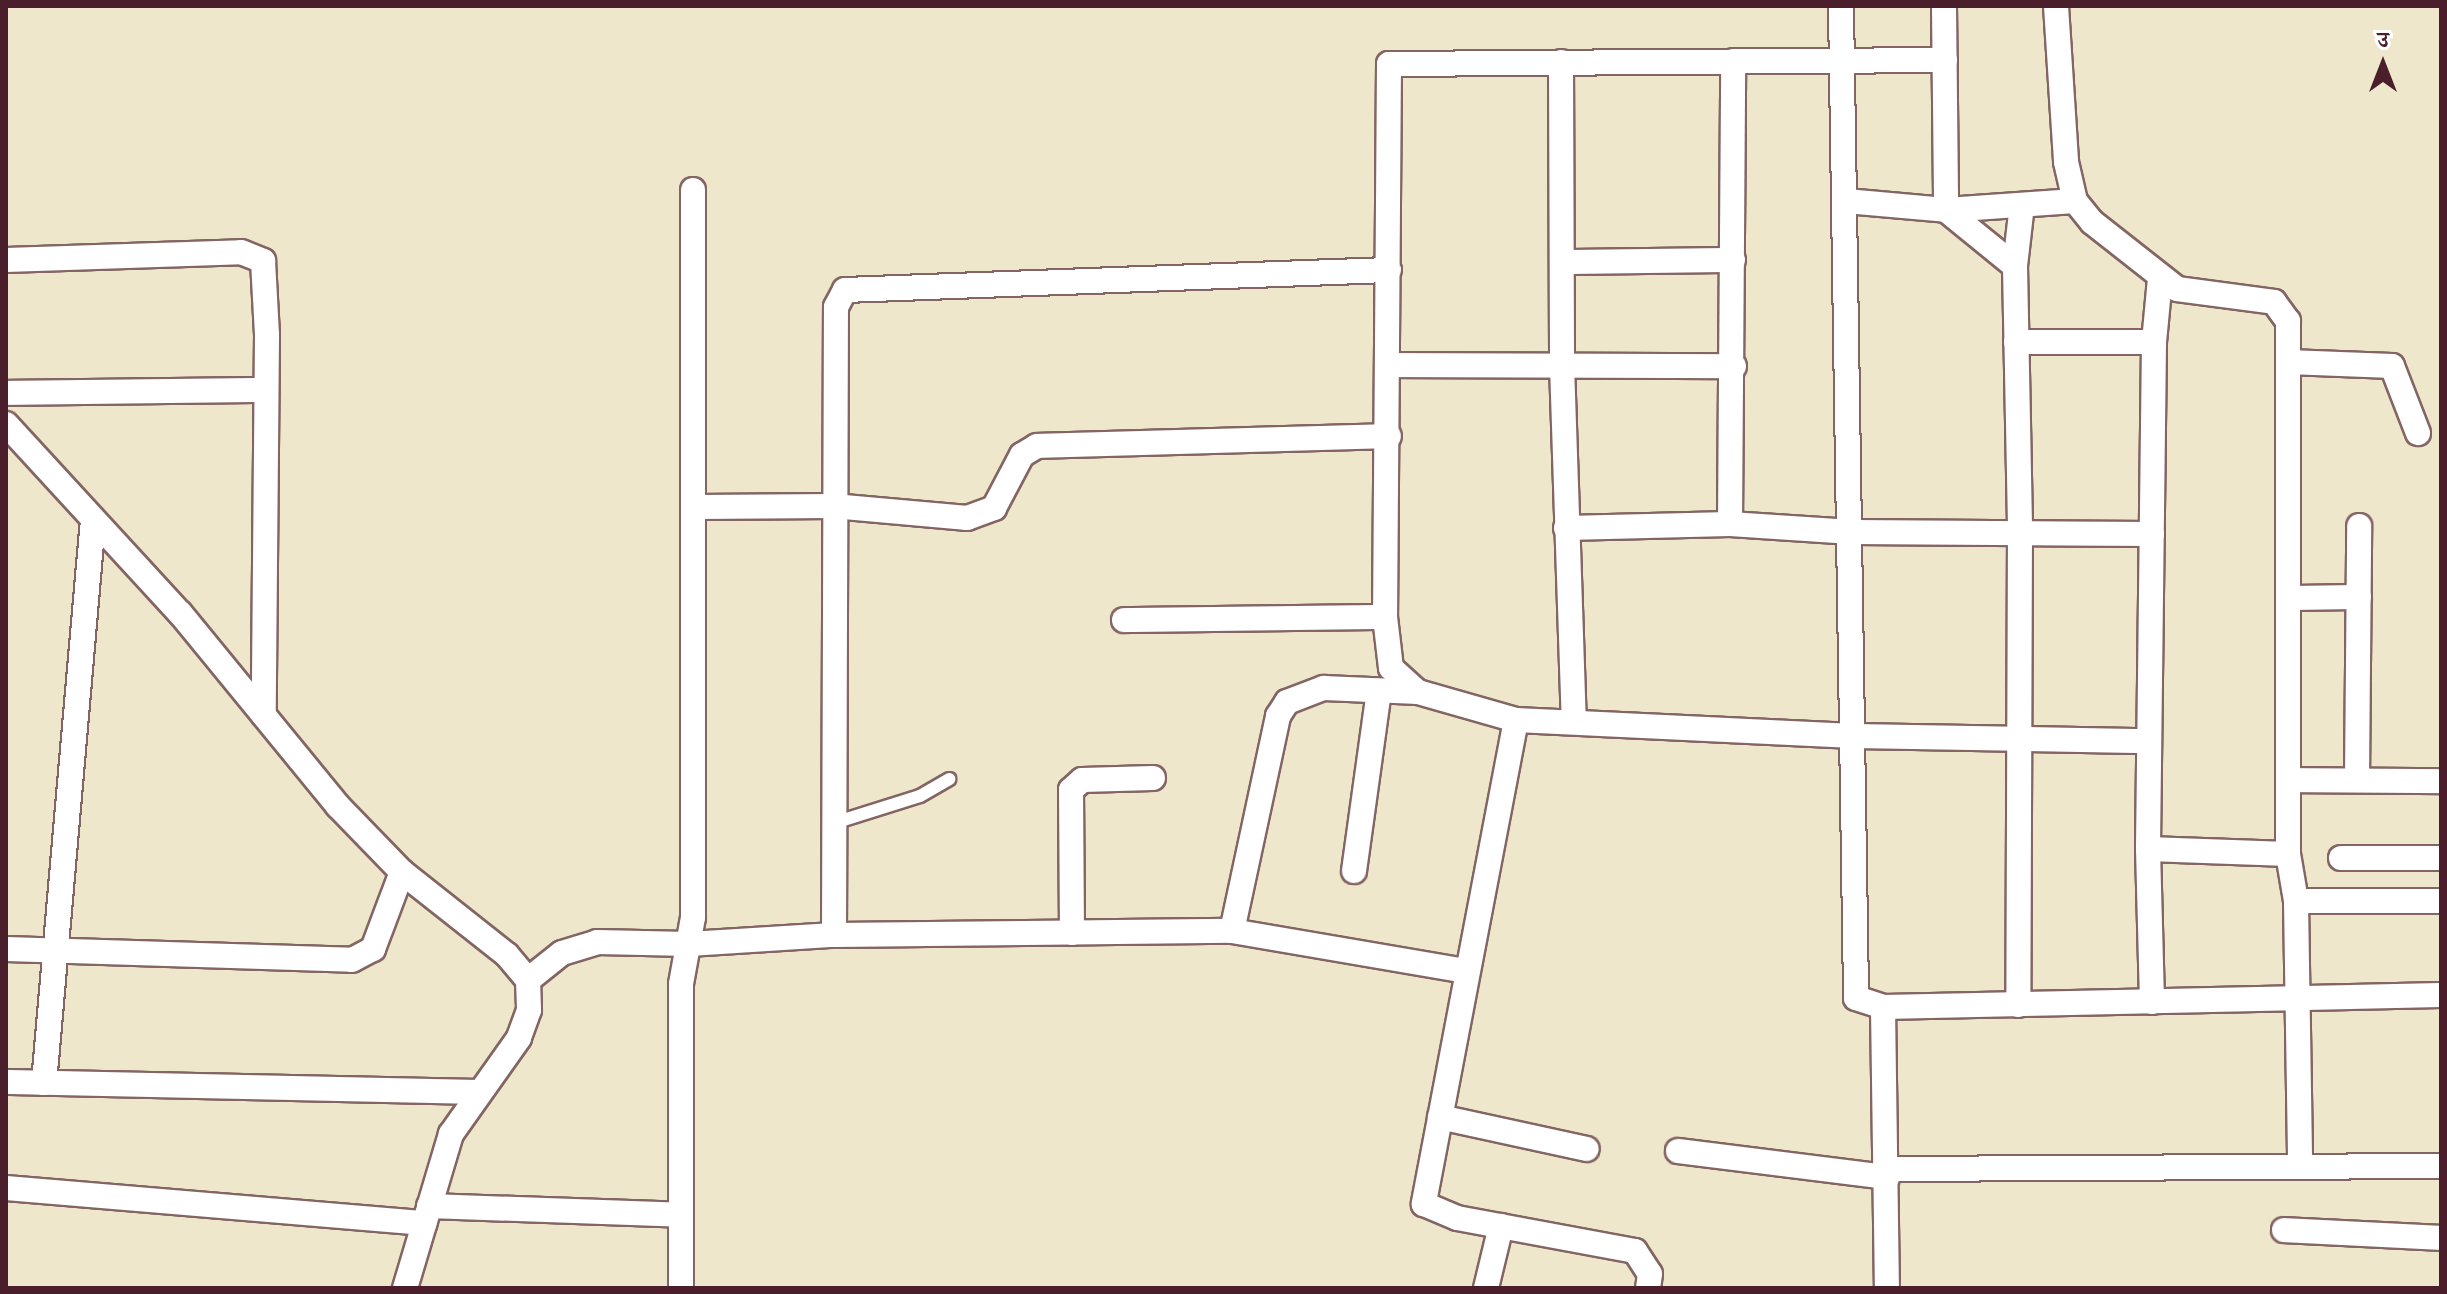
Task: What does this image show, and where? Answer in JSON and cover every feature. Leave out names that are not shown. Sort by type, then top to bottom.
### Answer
[{"type":"street","points":[[1841,6],[1852,532],[1853,990],[1862,1003],[1883,1007],[2441,995]]},
{"type":"street","points":[[1944,6],[1946,210]]},
{"type":"street","points":[[2056,6],[2066,162],[2075,201],[2092,222],[2160,279],[2192,294],[2281,305],[2288,321],[2288,854],[2296,901],[2300,1167]]},
{"type":"street","points":[[1418,692],[1391,668],[1385,617],[1389,436],[1389,64],[1945,60]]},
{"type":"street","points":[[1730,524],[1734,366],[1733,61]]},
{"type":"street","points":[[1561,62],[1562,365],[1574,720]]},
{"type":"street","points":[[681,1288],[680,996],[689,944],[696,507],[693,190]]},
{"type":"street","points":[[1846,201],[1946,210],[2075,201]]},
{"type":"street","points":[[2018,1005],[2020,530],[2015,266],[2022,205]]},
{"type":"street","points":[[1946,210],[2015,266]]},
{"type":"street","points":[[6,260],[252,254],[263,261],[267,276],[264,715]]},
{"type":"street","points":[[1562,262],[1733,260]]},
{"type":"street","points":[[834,935],[836,307],[845,290],[1389,270]]},
{"type":"street","points":[[2152,1002],[2149,741],[2154,342],[2160,279]]},
{"type":"street","points":[[2016,342],[2154,342]]},
{"type":"street","points":[[2288,362],[2392,366],[2418,433]]},
{"type":"street","points":[[1389,365],[1734,366]]},
{"type":"street","points":[[6,393],[265,390]]},
{"type":"street","points":[[6,424],[402,872],[520,967],[528,980],[529,1010],[519,1038],[451,1134],[405,1288]]},
{"type":"street","points":[[696,507],[833,506],[915,517],[981,515],[994,508],[1022,455],[1037,446],[1389,436]]},
{"type":"street","points":[[44,1083],[93,520]]},
{"type":"street","points":[[1566,528],[1730,524],[1852,532],[2020,530],[2152,534]]},
{"type":"street","points":[[2357,780],[2359,526]]},
{"type":"street","points":[[2290,598],[2359,597]]},
{"type":"street","points":[[1124,620],[1385,617]]},
{"type":"street","points":[[1232,931],[1278,716],[1287,702],[1312,691],[1418,692],[1516,720],[1574,720],[1854,736],[2149,741]]},
{"type":"street","points":[[1354,871],[1379,691]]},
{"type":"street","points":[[1516,720],[1424,1204],[1438,1214],[1635,1251],[1650,1274],[1648,1288]]},
{"type":"street","points":[[1072,933],[1071,790],[1082,780],[1153,778]]},
{"type":"street","points":[[2288,780],[2441,781]]},
{"type":"street","points":[[2148,849],[2288,854]]},
{"type":"street","points":[[2341,858],[2441,858]]},
{"type":"street","points":[[6,949],[58,948],[352,960],[373,949],[402,872]]},
{"type":"street","points":[[2296,901],[2441,901]]},
{"type":"street","points":[[528,980],[575,946],[597,942],[689,944],[834,935],[1232,931],[1466,971]]},
{"type":"street","points":[[1883,1007],[1887,1288]]},
{"type":"street","points":[[6,1082],[479,1092]]},
{"type":"street","points":[[1440,1117],[1587,1149]]},
{"type":"street","points":[[1678,1151],[1887,1173],[2441,1166]]},
{"type":"street","points":[[6,1188],[427,1215],[681,1215]]},
{"type":"street","points":[[1486,1288],[1501,1226]]},
{"type":"street","points":[[2284,1230],[2441,1238]]},
{"type":"lane","points":[[834,823],[920,796],[950,779]]}]
